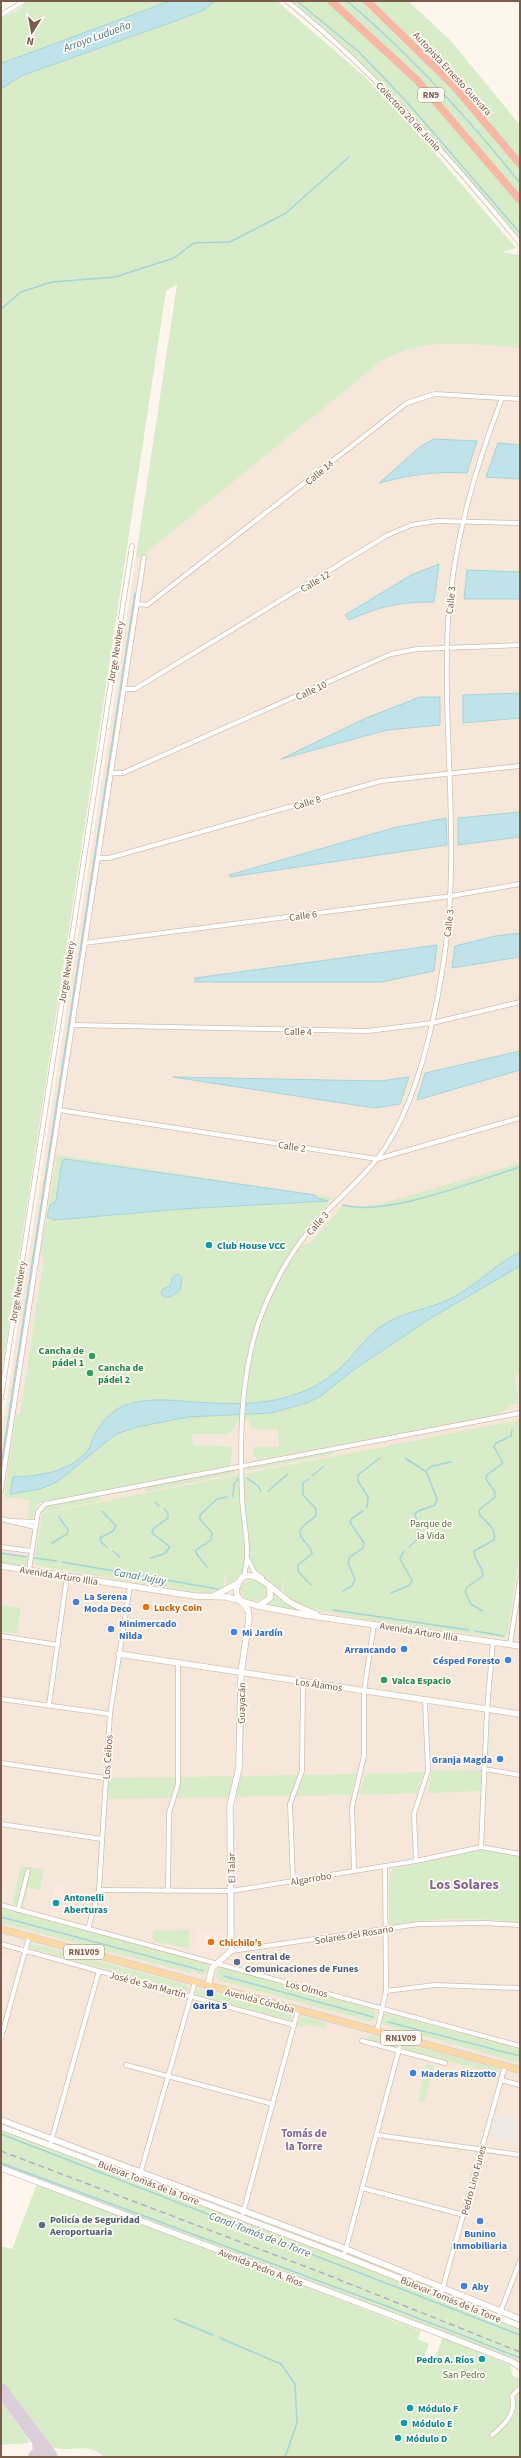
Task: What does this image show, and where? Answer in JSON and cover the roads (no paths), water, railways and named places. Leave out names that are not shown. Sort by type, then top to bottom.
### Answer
[{"type":"highway","name":"RN9","points":[[331,1],[416,80],[520,200]]},
{"type":"highway","name":"Autopista Ernesto Guevara","points":[[367,1],[453,85],[520,164]]},
{"type":"main road","name":"Avenida Córdoba","points":[[1,1929],[520,2070]]},
{"type":"street","points":[[2,14],[24,1]]},
{"type":"street","name":"Colectora 20 de Junio","points":[[287,1],[321,29],[396,101],[463,174],[520,242]]},
{"type":"street","name":"Calle 14","points":[[137,604],[147,604],[153,600],[407,403],[435,394],[520,399]]},
{"type":"street","name":"Calle 3","points":[[242,1466],[243,1401],[252,1346],[265,1307],[275,1284],[312,1227],[377,1159],[392,1137],[417,1076],[432,1023],[445,958],[451,896],[453,846],[447,647],[450,594],[463,522],[475,471],[502,398]]},
{"type":"street","name":"Calle 12","points":[[124,689],[135,689],[386,536],[411,525],[436,521],[520,523]]},
{"type":"street","name":"Jorge Newbery","points":[[1,1398],[132,546]]},
{"type":"street","points":[[1,1490],[144,557]]},
{"type":"street","name":"Calle 10","points":[[111,772],[123,773],[391,654],[417,649],[520,644]]},
{"type":"street","name":"Calle 8","points":[[98,858],[109,858],[381,781],[450,772],[520,766]]},
{"type":"street","name":"Calle 6","points":[[85,942],[451,896],[520,884]]},
{"type":"street","name":"Calle 4","points":[[72,1025],[368,1031],[432,1023],[520,1002]]},
{"type":"street","name":"Calle 2","points":[[59,1110],[377,1159],[520,1118]]},
{"type":"street","points":[[29,1570],[36,1525],[42,1506],[520,1413]]},
{"type":"street","points":[[242,1466],[243,1518],[248,1560],[255,1573],[270,1586],[270,1598],[259,1606],[242,1602]]},
{"type":"street","points":[[1,1519],[36,1525]]},
{"type":"street","points":[[1,1547],[31,1551]]},
{"type":"street","points":[[248,1560],[237,1594],[248,1610],[249,1619]]},
{"type":"street","name":"Avenida Arturo Illia","points":[[1,1566],[130,1586],[212,1596],[242,1602]]},
{"type":"street","points":[[49,1706],[67,1576]]},
{"type":"street","points":[[212,1596],[250,1576],[263,1579]]},
{"type":"street","points":[[510,1645],[520,1579]]},
{"type":"street","name":"Los Ceibos","points":[[88,1929],[99,1890],[110,1714],[118,1654],[130,1586]]},
{"type":"street","name":"Avenida Arturo Illia","points":[[270,1586],[293,1605],[319,1615]]},
{"type":"street","name":"Avenida Arturo Illia","points":[[259,1606],[520,1646]]},
{"type":"street","name":"Guayacán","points":[[235,1786],[239,1768],[241,1673],[249,1619],[259,1606]]},
{"type":"street","points":[[354,1871],[352,1808],[364,1756],[364,1691],[374,1624]]},
{"type":"street","points":[[1,1636],[58,1645]]},
{"type":"street","points":[[481,1848],[487,1709],[493,1642]]},
{"type":"street","name":"Los Álamos","points":[[118,1654],[520,1714]]},
{"type":"street","points":[[168,1891],[169,1813],[178,1784],[178,1663]]},
{"type":"street","points":[[293,1881],[290,1804],[302,1771],[303,1682]]},
{"type":"street","points":[[1,1699],[110,1714]]},
{"type":"street","points":[[416,1861],[414,1814],[428,1771],[425,1700]]},
{"type":"street","points":[[1,1763],[105,1778]]},
{"type":"street","points":[[484,1770],[520,1775]]},
{"type":"street","name":"El Talar","points":[[231,1951],[230,1806],[235,1786]]},
{"type":"street","points":[[1,1824],[102,1839]]},
{"type":"street","name":"Algarrobo","points":[[99,1890],[231,1891],[416,1861],[481,1848],[520,1854]]},
{"type":"street","points":[[376,2031],[386,1991],[385,1866]]},
{"type":"street","points":[[18,1910],[28,1871]]},
{"type":"street","name":"Los Olmos","points":[[1,1905],[520,2046]]},
{"type":"street","name":"Solares del Rosario","points":[[231,1951],[386,1929],[444,1923],[520,1925]]},
{"type":"street","points":[[1,2038],[29,1937]]},
{"type":"street","name":"José de San Martín","points":[[1,1944],[294,2025]]},
{"type":"street","points":[[208,1985],[212,1968],[231,1951]]},
{"type":"street","points":[[51,2142],[99,1970]]},
{"type":"street","points":[[139,2178],[190,1996],[196,1982]]},
{"type":"street","points":[[386,1991],[435,1985],[520,1988]]},
{"type":"street","points":[[243,2214],[298,2010]]},
{"type":"street","points":[[344,2256],[402,2038]]},
{"type":"street","points":[[362,2041],[445,2063]]},
{"type":"street","points":[[126,2065],[273,2104]]},
{"type":"street","name":"Pedro Lino Funes","points":[[442,2291],[505,2066]]},
{"type":"street","points":[[501,2080],[520,2085]]},
{"type":"street","name":"Bulevar Tomás de la Torre","points":[[1,2120],[139,2178],[346,2250],[442,2291],[498,2318],[520,2326]]},
{"type":"street","name":"Bulevar Tomás de la Torre","points":[[1,2127],[141,2172],[344,2256],[520,2319]]},
{"type":"street","points":[[377,2135],[520,2156]]},
{"type":"street","name":"Avenida Pedro A. Ríos","points":[[1,2168],[441,2334],[520,2367]]},
{"type":"street","points":[[362,2188],[464,2215]]},
{"type":"street","points":[[498,2318],[520,2261]]},
{"type":"street","points":[[492,2435],[510,2417],[514,2404],[512,2396],[520,2388]]},
{"type":"water","name":"Arroyo Ludueña","points":[[170,1],[215,1],[204,10],[21,76],[1,89],[1,64]]},
{"type":"water","points":[[434,439],[477,441],[467,473],[423,474],[379,483],[421,446]]},
{"type":"water","points":[[498,443],[520,445],[520,479],[486,477]]},
{"type":"water","points":[[439,564],[434,602],[390,606],[371,611],[349,620],[345,615],[411,575]]},
{"type":"water","points":[[467,570],[520,572],[520,599],[464,599]]},
{"type":"water","points":[[520,693],[520,718],[463,723],[463,695]]},
{"type":"water","points":[[420,697],[440,697],[440,725],[387,730],[281,759],[366,718]]},
{"type":"water","points":[[520,812],[520,837],[458,845],[458,818]]},
{"type":"water","points":[[446,818],[447,845],[230,877],[229,875],[393,828]]},
{"type":"water","points":[[520,933],[520,957],[452,968],[455,946],[495,936]]},
{"type":"water","points":[[437,945],[434,971],[381,982],[195,982],[195,978]]},
{"type":"water","points":[[520,1051],[520,1070],[417,1100],[425,1073]]},
{"type":"water","points":[[173,1077],[380,1081],[409,1077],[400,1104],[374,1108]]},
{"type":"water","points":[[65,1159],[315,1195],[317,1198],[328,1201],[182,1209],[55,1220],[47,1217],[50,1205],[56,1201],[62,1161]]},
{"type":"water","points":[[520,1252],[520,1266],[431,1318],[352,1371],[321,1396],[307,1403],[271,1413],[188,1417],[137,1427],[116,1434],[57,1482],[40,1489],[10,1494],[13,1477],[44,1474],[63,1468],[81,1457],[88,1450],[96,1431],[102,1422],[114,1411],[123,1406],[150,1400],[220,1403],[271,1401],[311,1388],[337,1371],[367,1338],[380,1327],[397,1317],[452,1298],[470,1287],[502,1262]]},
{"type":"water","points":[[178,1274],[182,1278],[180,1290],[171,1297],[164,1297],[161,1294],[163,1289],[171,1285],[172,1278]]},
{"type":"waterway","points":[[297,1],[359,52],[406,101],[520,233]]},
{"type":"waterway","points":[[347,1],[394,43],[438,88],[520,183]]},
{"type":"waterway","points":[[1,309],[21,292],[52,282],[115,277],[174,258],[194,243],[230,242],[286,213],[349,157]]},
{"type":"waterway","points":[[1,1466],[135,593]]},
{"type":"waterway","points":[[343,1205],[361,1207],[383,1206],[406,1202],[431,1196],[520,1167]]},
{"type":"waterway","points":[[482,1611],[471,1604],[465,1592],[467,1587],[483,1576],[482,1569],[475,1558],[474,1551],[494,1540],[494,1532],[480,1515],[479,1510],[495,1497],[495,1492],[486,1479],[487,1475],[503,1463],[494,1447],[496,1443],[511,1436],[512,1430]]},
{"type":"waterway","points":[[367,1507],[368,1497],[358,1481],[358,1475],[380,1458]]},
{"type":"waterway","points":[[405,1458],[425,1471]]},
{"type":"waterway","points":[[409,1547],[420,1537],[415,1514],[418,1511],[435,1505],[437,1499],[426,1471],[432,1466],[451,1462]]},
{"type":"waterway","points":[[312,1476],[323,1467]]},
{"type":"waterway","points":[[268,1491],[288,1474]]},
{"type":"waterway","points":[[247,1478],[258,1486],[261,1491]]},
{"type":"waterway","points":[[233,1497],[234,1484],[238,1479]]},
{"type":"waterway","points":[[309,1479],[303,1483],[303,1495],[316,1509],[316,1515],[302,1527],[300,1532],[312,1554],[298,1565],[298,1571],[311,1585]]},
{"type":"waterway","points":[[207,1567],[196,1553],[196,1550],[211,1540],[212,1533],[200,1519],[200,1515],[217,1499],[227,1497]]},
{"type":"waterway","points":[[155,1502],[159,1506]]},
{"type":"waterway","points":[[151,1558],[164,1554],[170,1547],[152,1533],[153,1529],[168,1518],[168,1513],[164,1509]]},
{"type":"waterway","points":[[102,1511],[116,1526],[113,1531],[100,1538],[102,1543],[107,1547]]},
{"type":"waterway","points":[[343,1591],[352,1586],[355,1579],[348,1563],[350,1557],[363,1548],[364,1543],[350,1522],[352,1518],[363,1511]]},
{"type":"waterway","points":[[52,1543],[67,1534],[68,1530],[59,1517]]},
{"type":"waterway","points":[[113,1551],[120,1557]]},
{"type":"waterway","points":[[391,1593],[410,1585],[412,1580],[400,1559],[404,1551]]},
{"type":"waterway","name":"Canal Jujuy","points":[[1,1553],[27,1557]]},
{"type":"waterway","name":"Canal Jujuy","points":[[34,1558],[57,1561]]},
{"type":"waterway","name":"Canal Jujuy","points":[[62,1562],[218,1589]]},
{"type":"waterway","name":"Canal Jujuy","points":[[333,1610],[469,1630]]},
{"type":"waterway","name":"Canal Jujuy","points":[[475,1631],[504,1636]]},
{"type":"waterway","points":[[1,1917],[204,1971]]},
{"type":"waterway","points":[[224,1976],[373,2017]]},
{"type":"waterway","points":[[388,2022],[520,2056]]},
{"type":"waterway","name":"Canal Tomás de la Torre","points":[[1,2134],[520,2335]]},
{"type":"waterway","points":[[1,2163],[389,2307],[520,2358]]},
{"type":"waterway","points":[[174,2319],[213,2335]]},
{"type":"waterway","points":[[220,2338],[281,2364],[295,2384],[297,2423],[285,2457]]},
{"type":"railway","points":[[1,2151],[325,2274],[520,2352]]},
{"type":"place","name":"Club House VCC","points":[[209,1245]]},
{"type":"place","name":"Cancha de pádel 1","points":[[92,1356]]},
{"type":"place","name":"Cancha de pádel 2","points":[[90,1373]]},
{"type":"place","name":"La Serena Moda Deco","points":[[76,1602]]},
{"type":"place","name":"Lucky Coin","points":[[146,1607]]},
{"type":"place","name":"Minimercado Nilda","points":[[111,1629]]},
{"type":"place","name":"Mi Jardín","points":[[234,1632]]},
{"type":"place","name":"Arrancando","points":[[404,1649]]},
{"type":"place","name":"Césped Foresto","points":[[508,1660]]},
{"type":"place","name":"Valca Espacio","points":[[384,1680]]},
{"type":"place","name":"Granja Magda","points":[[500,1759]]},
{"type":"place","name":"Antonelli Aberturas","points":[[56,1903]]},
{"type":"place","name":"Chichilo’s","points":[[211,1942]]},
{"type":"place","name":"Central de Comunicaciones de Funes","points":[[237,1962]]},
{"type":"place","name":"Garita 5","points":[[210,1993]]},
{"type":"place","name":"Maderas Rizzotto","points":[[413,2073]]},
{"type":"place","name":"Bunino Inmobiliaria","points":[[480,2221]]},
{"type":"place","name":"Policía de Seguridad Aeroportuaria","points":[[42,2225]]},
{"type":"place","name":"Aby","points":[[464,2286]]},
{"type":"place","name":"Pedro A. Ríos","points":[[482,2359]]},
{"type":"place","name":"Módulo F","points":[[410,2408]]},
{"type":"place","name":"Módulo E","points":[[404,2423]]},
{"type":"place","name":"Módulo D","points":[[398,2438]]},
{"type":"district","name":"Los Solares","points":[[464,1884]]},
{"type":"district","name":"Tomás de la Torre","points":[[304,2139]]},
{"type":"park label","name":"Parque de la Vida","points":[[431,1528]]},
{"type":"park label","name":"San Pedro","points":[[464,2374]]}]
